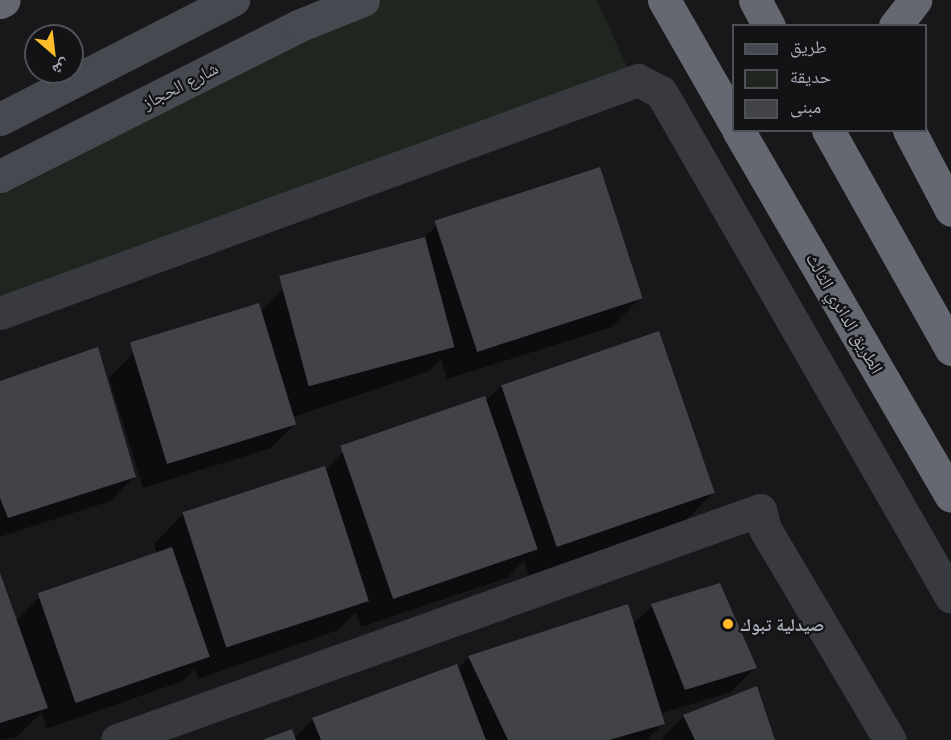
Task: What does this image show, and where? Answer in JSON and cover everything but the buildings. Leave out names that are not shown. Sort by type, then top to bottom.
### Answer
[{"type":"highway","points":[[0,2],[4,0]]},
{"type":"highway","points":[[664,0],[732,119]]},
{"type":"highway","points":[[755,0],[768,24]]},
{"type":"highway","points":[[897,24],[915,0]]},
{"type":"highway","name":"الطريق الدائري الثالث","points":[[739,132],[951,496]]},
{"type":"highway","points":[[829,132],[951,349]]},
{"type":"highway","points":[[910,132],[951,210]]},
{"type":"main road","points":[[0,119],[232,0]]},
{"type":"main road","name":"شارع الحجاز","points":[[0,176],[298,26],[363,0]]},
{"type":"street","points":[[0,313],[638,80],[661,92],[951,597]]},
{"type":"street","points":[[117,740],[760,510],[765,529],[890,740]]},
{"type":"green space","points":[[379,0],[597,0],[633,80],[0,313],[0,179],[295,31]]},
{"type":"place","name":"صيدلية تبوك","points":[[728,624]]}]
